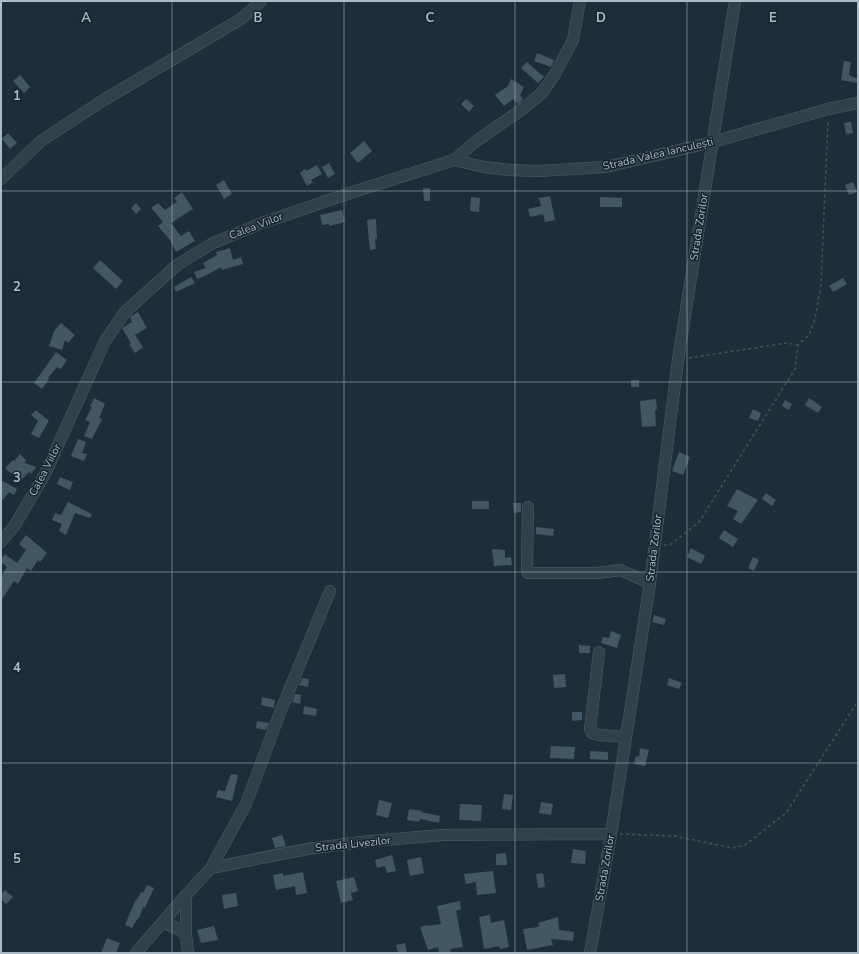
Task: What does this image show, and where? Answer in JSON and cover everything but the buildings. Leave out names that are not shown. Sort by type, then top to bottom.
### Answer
[{"type":"street","points":[[1,179],[41,141],[102,100],[241,19],[261,1]]},
{"type":"street","name":"Calea Viilor","points":[[1,542],[15,525],[45,474],[105,341],[125,312],[178,265],[213,243],[262,223],[454,160],[475,142],[542,93],[555,74],[573,40],[580,1]]},
{"type":"street","name":"Strada Zorilor","points":[[590,953],[611,834],[650,583],[678,360],[735,1]]},
{"type":"street","name":"Strada Valea Ianculești","points":[[454,160],[484,167],[509,170],[538,171],[606,167],[713,142],[828,109],[858,103]]},
{"type":"street","points":[[528,507],[528,573],[598,573],[620,570],[650,583]]},
{"type":"street","points":[[136,953],[211,868],[246,804],[281,710],[330,592]]},
{"type":"street","points":[[599,652],[590,729],[592,733],[599,736],[626,737]]},
{"type":"street","name":"Strada Livezilor","points":[[211,868],[307,849],[360,842],[442,835],[611,834]]},
{"type":"street","points":[[186,895],[186,935],[188,953]]},
{"type":"street","points":[[162,922],[178,928],[186,935]]},
{"type":"path","points":[[655,543],[662,545],[670,544],[699,522],[795,369],[798,345],[809,335],[815,319],[821,284],[828,109]]},
{"type":"path","points":[[678,360],[786,343],[798,345]]},
{"type":"path","points":[[611,834],[674,836],[733,848],[745,845],[786,813],[858,701]]}]
